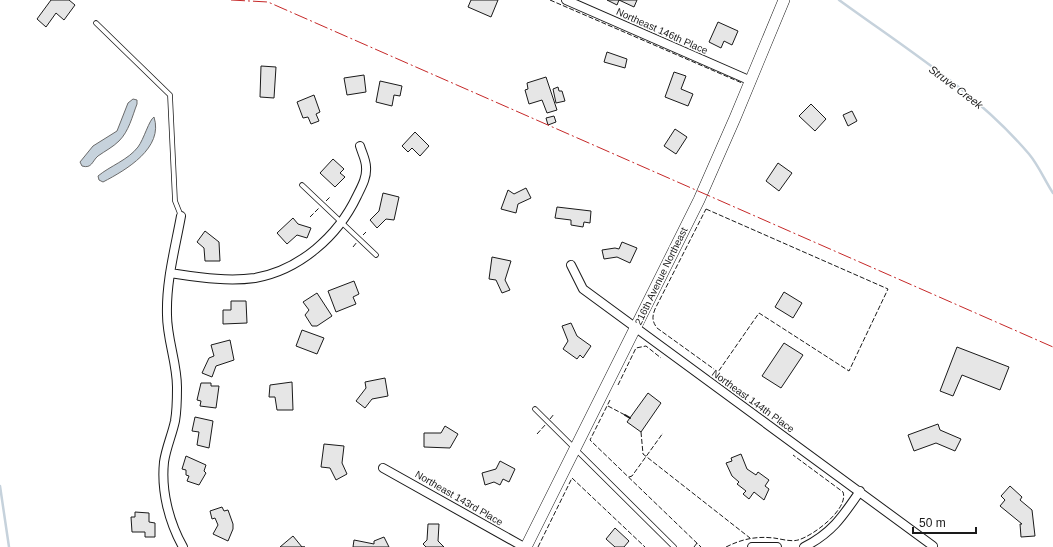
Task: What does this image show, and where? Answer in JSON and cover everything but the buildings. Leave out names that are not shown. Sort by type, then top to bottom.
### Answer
[{"type":"street","name":"Northeast 146th Place","points":[[566,0],[751,81]]},
{"type":"street","name":"216th Avenue Northeast","points":[[525,547],[699,200],[751,81],[784,0]]},
{"type":"street","points":[[170,273],[226,280],[256,278],[293,265],[325,242],[342,223],[350,211],[364,182],[366,166],[360,146]]},
{"type":"street","points":[[181,216],[170,273],[167,316],[176,364],[177,387],[175,421],[164,462],[164,480],[167,508],[177,538],[182,547]]},
{"type":"street","name":"Northeast 144th Place","points":[[571,265],[583,289],[933,546]]},
{"type":"street","name":"Northeast 143rd Place","points":[[383,468],[525,547]]},
{"type":"street","points":[[804,547],[822,538],[842,518],[860,491]]},
{"type":"street","points":[[752,547],[777,547]]},
{"type":"lane","points":[[96,23],[170,95],[175,201],[181,216]]},
{"type":"lane","points":[[302,185],[376,255]]},
{"type":"lane","points":[[535,409],[674,547]]},
{"type":"shaded area","points":[[133,99],[137,100],[137,104],[130,124],[119,141],[98,156],[90,165],[85,167],[82,166],[80,162],[93,146],[117,131],[128,103]]},
{"type":"shaded area","points":[[154,117],[156,128],[153,139],[141,157],[122,171],[103,182],[99,180],[98,176],[103,172],[134,152]]},
{"type":"waterway","name":"Struve Creek","points":[[839,0],[914,53],[986,111],[1029,154],[1036,163],[1053,193]]},
{"type":"waterway","points":[[0,486],[9,547]]},
{"type":"fence","points":[[550,0],[742,83]]},
{"type":"fence","points":[[326,201],[330,197]]},
{"type":"fence","points":[[310,217],[319,208]]},
{"type":"fence","points":[[706,209],[888,289],[849,371],[759,313],[718,372],[657,328],[653,319],[655,309],[706,209]]},
{"type":"fence","points":[[363,235],[366,232]]},
{"type":"fence","points":[[353,247],[357,242]]},
{"type":"fence","points":[[618,385],[636,348],[646,346],[661,358]]},
{"type":"fence","points":[[610,400],[590,440],[701,547]]},
{"type":"fence","points":[[608,406],[625,415]]},
{"type":"fence","points":[[550,419],[554,414]]},
{"type":"fence","points":[[537,434],[546,424]]},
{"type":"fence","points":[[641,432],[643,454],[750,538]]},
{"type":"fence","points":[[629,477],[632,476],[663,433]]},
{"type":"fence","points":[[726,547],[743,540],[755,538],[767,537],[789,541],[798,540],[820,528],[841,506],[843,492],[793,455]]},
{"type":"fence","points":[[538,547],[572,478],[645,547]]},
{"type":"fence","points":[[694,547],[697,543]]},
{"type":"wall","points":[[625,415],[630,418]]},
{"type":"power","points":[[231,0],[268,2],[1053,347]]}]
